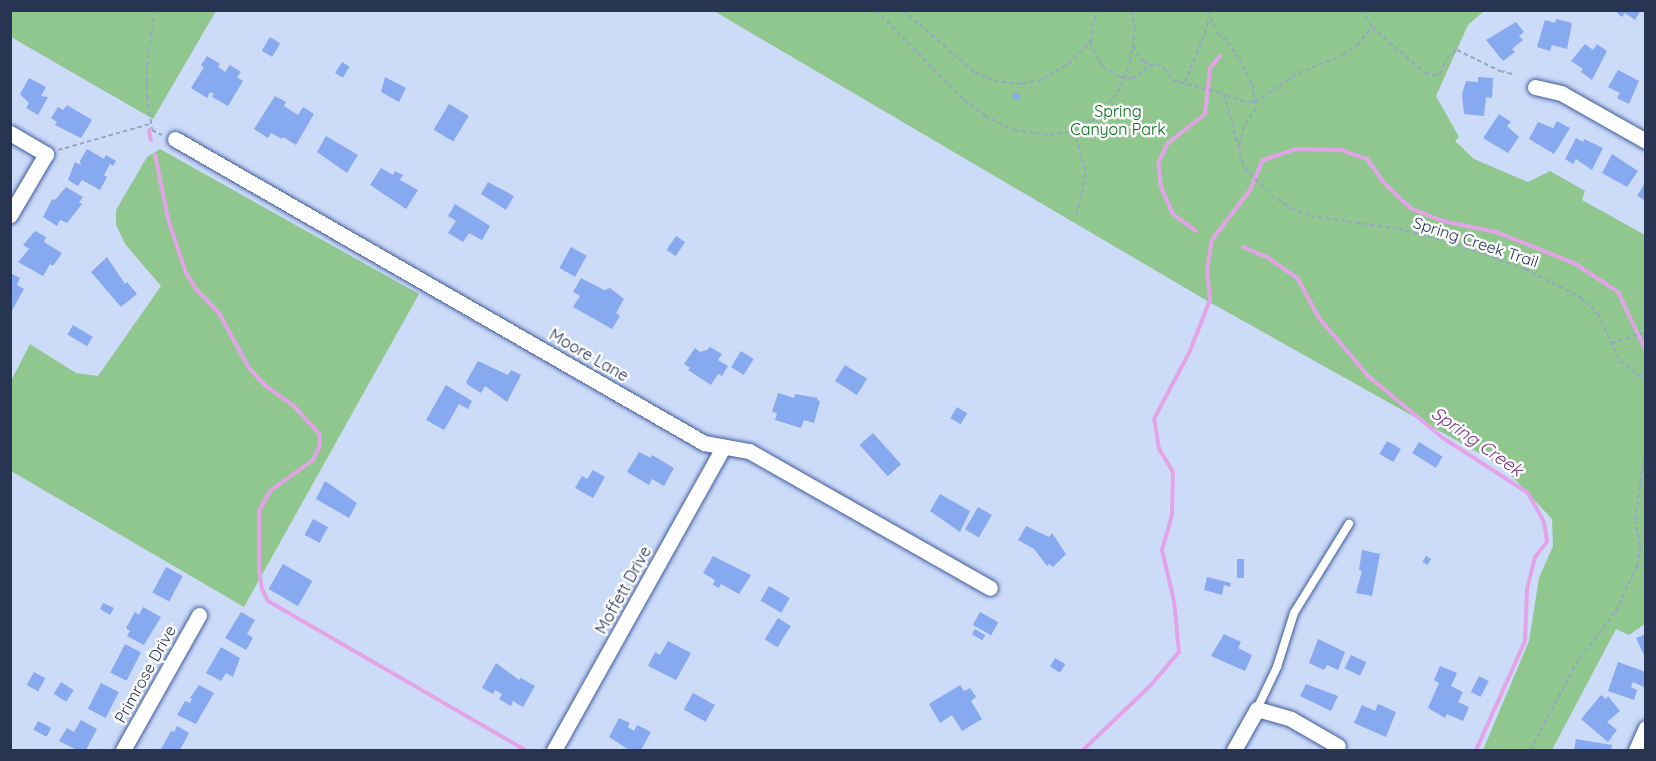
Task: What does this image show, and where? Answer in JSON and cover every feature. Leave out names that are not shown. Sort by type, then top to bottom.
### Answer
[{"type":"street","points":[[1535,87],[1561,93],[1646,141]]},
{"type":"street","points":[[10,133],[46,154],[10,215]]},
{"type":"street","name":"Moore Lane","points":[[175,139],[704,442],[749,451],[990,588]]},
{"type":"street","name":"Moffett Drive","points":[[554,750],[723,447]]},
{"type":"street","name":"Primrose Drive","points":[[123,750],[199,615]]},
{"type":"street","points":[[1234,750],[1257,709],[1291,718],[1338,746]]},
{"type":"street","points":[[1636,750],[1646,728]]},
{"type":"lane","points":[[1257,709],[1277,667],[1294,613],[1349,524]]},
{"type":"path","points":[[152,130],[147,72],[155,10]]},
{"type":"path","points":[[876,10],[964,100],[994,122],[1014,130],[1038,134],[1074,130],[1100,114],[1118,92],[1125,78],[1135,30],[1132,10]]},
{"type":"path","points":[[903,10],[968,67],[987,78],[1002,83],[1022,84],[1043,79],[1064,68],[1090,42],[1096,10]]},
{"type":"path","points":[[1208,10],[1217,33],[1228,42],[1252,85],[1256,108],[1244,126],[1238,144],[1241,162]]},
{"type":"path","points":[[1361,10],[1372,27],[1425,73],[1440,74],[1447,58],[1457,50],[1500,71],[1513,74]]},
{"type":"path","points":[[1185,82],[1209,17]]},
{"type":"path","points":[[1132,44],[1143,61],[1161,66],[1173,80],[1201,86],[1241,101],[1255,102],[1298,73],[1342,55],[1357,45],[1372,27]]},
{"type":"path","points":[[1090,42],[1103,67],[1125,78],[1137,77],[1151,65]]},
{"type":"path","name":"Spring Creek Trail","points":[[1224,94],[1241,162],[1252,178],[1283,203],[1307,215],[1418,233],[1505,261],[1542,276],[1591,305],[1601,318],[1610,343],[1620,361],[1646,381]]},
{"type":"path","points":[[46,154],[150,124]]},
{"type":"path","points":[[1074,130],[1086,174],[1076,218]]},
{"type":"path","points":[[1610,343],[1644,333]]},
{"type":"path","points":[[1530,750],[1576,664],[1616,611],[1637,566],[1640,546],[1635,520],[1646,444]]},
{"type":"green space","points":[[11,10],[216,11],[153,119],[11,37]]},
{"type":"green space","name":"Spring Canyon Park","points":[[714,11],[1484,11],[1468,25],[1436,96],[1459,137],[1455,141],[1474,159],[1528,182],[1550,171],[1585,191],[1582,200],[1645,235],[1645,624],[1629,635],[1616,629],[1552,750],[1483,750],[1529,641],[1539,578],[1553,546],[1552,519],[1502,466],[1204,299]]},
{"type":"green space","points":[[160,149],[419,294],[244,607],[11,471],[11,381],[30,344],[76,373],[98,376],[161,286],[125,244],[116,225],[116,210],[147,157]]},
{"type":"building","points":[[1614,10],[1641,10],[1635,20],[1625,13],[1622,17]]},
{"type":"building","points":[[1556,19],[1572,23],[1567,49],[1552,45],[1550,51],[1537,47],[1545,20],[1555,23]]},
{"type":"building","points":[[1516,22],[1524,32],[1519,36],[1523,40],[1512,49],[1515,52],[1503,61],[1486,40]]},
{"type":"building","points":[[270,37],[280,43],[272,57],[262,51]]},
{"type":"building","points":[[1585,44],[1593,50],[1597,44],[1607,51],[1592,80],[1581,72],[1583,69],[1571,61]]},
{"type":"building","points":[[207,56],[220,64],[218,67],[225,72],[230,65],[241,72],[237,77],[243,81],[228,106],[212,97],[214,94],[210,92],[207,98],[191,88],[204,67],[201,65]]},
{"type":"building","points":[[342,62],[350,67],[343,78],[335,73]]},
{"type":"building","points":[[1618,70],[1639,81],[1629,104],[1617,98],[1620,93],[1608,87]]},
{"type":"building","points":[[385,77],[406,88],[399,102],[381,92]]},
{"type":"building","points":[[1478,77],[1493,78],[1492,98],[1486,97],[1484,116],[1464,114],[1462,94],[1466,81],[1478,82]]},
{"type":"building","points":[[29,78],[46,87],[41,96],[48,97],[38,115],[26,108],[29,103],[20,94]]},
{"type":"building","points":[[1013,93],[1019,93],[1019,99],[1013,99]]},
{"type":"building","points":[[275,96],[286,102],[284,106],[298,115],[303,107],[314,114],[296,145],[271,133],[268,138],[254,129]]},
{"type":"building","points":[[449,104],[469,116],[453,142],[434,130]]},
{"type":"building","points":[[67,105],[92,120],[81,138],[55,125],[57,122],[51,118],[58,107],[63,110]]},
{"type":"building","points":[[1499,114],[1511,122],[1507,126],[1519,137],[1508,153],[1483,138]]},
{"type":"building","points":[[1557,121],[1570,128],[1554,154],[1529,139],[1538,122],[1553,128]]},
{"type":"building","points":[[326,136],[358,155],[347,173],[317,152]]},
{"type":"building","points":[[1576,138],[1583,142],[1584,139],[1603,148],[1592,170],[1576,159],[1573,164],[1565,159]]},
{"type":"building","points":[[87,149],[104,159],[106,155],[116,161],[113,166],[110,164],[104,175],[107,177],[100,190],[82,180],[78,186],[68,180],[75,162],[81,165],[80,161]]},
{"type":"building","points":[[1612,154],[1638,171],[1627,187],[1602,173]]},
{"type":"building","points":[[381,168],[393,175],[395,171],[403,175],[400,180],[418,190],[406,209],[370,185]]},
{"type":"building","points":[[1646,181],[1646,201],[1637,196]]},
{"type":"building","points":[[488,182],[514,196],[506,210],[481,194]]},
{"type":"building","points":[[66,187],[83,197],[79,202],[82,204],[67,223],[60,220],[57,226],[43,217],[52,199],[55,200]]},
{"type":"building","points":[[455,204],[490,226],[482,240],[469,233],[463,242],[448,233],[456,221],[448,216]]},
{"type":"building","points":[[35,231],[46,237],[44,242],[62,253],[53,266],[50,264],[43,276],[18,262],[29,249],[23,245]]},
{"type":"building","points":[[676,236],[685,242],[676,256],[666,250]]},
{"type":"building","points":[[571,247],[587,256],[575,277],[559,268]]},
{"type":"building","points":[[107,257],[125,284],[127,282],[137,294],[121,307],[91,272]]},
{"type":"building","points":[[10,273],[20,278],[17,285],[24,289],[10,314]]},
{"type":"building","points":[[581,278],[604,290],[610,288],[624,299],[616,313],[620,316],[612,329],[573,307],[580,296],[573,292]]},
{"type":"building","points":[[73,325],[93,337],[87,346],[67,334]]},
{"type":"building","points":[[710,347],[722,354],[718,360],[728,366],[722,376],[718,374],[711,385],[688,370],[690,368],[684,364],[695,348],[700,352]]},
{"type":"building","points":[[741,351],[754,359],[744,375],[731,367]]},
{"type":"building","points":[[478,361],[508,375],[511,370],[521,375],[507,402],[485,386],[481,393],[468,385],[466,382]]},
{"type":"building","points":[[845,365],[867,379],[857,395],[835,381]]},
{"type":"building","points":[[446,385],[472,401],[468,409],[459,404],[444,430],[426,420]]},
{"type":"building","points":[[778,393],[794,398],[795,394],[818,398],[817,400],[820,401],[814,423],[804,420],[801,428],[775,420],[777,413],[772,412]]},
{"type":"building","points":[[957,407],[967,413],[961,424],[950,418]]},
{"type":"building","points":[[873,433],[901,464],[888,476],[860,445]]},
{"type":"building","points":[[1387,441],[1401,449],[1393,462],[1380,454]]},
{"type":"building","points":[[1419,442],[1443,457],[1436,468],[1412,453]]},
{"type":"building","points":[[639,452],[651,458],[652,455],[674,468],[664,486],[652,479],[649,485],[627,472]]},
{"type":"building","points":[[593,470],[605,477],[593,498],[575,488],[582,476],[587,479]]},
{"type":"building","points":[[325,481],[357,503],[349,518],[316,499]]},
{"type":"building","points":[[940,494],[970,511],[960,532],[930,511]]},
{"type":"building","points":[[978,507],[992,515],[979,538],[965,530]]},
{"type":"building","points":[[313,519],[328,527],[320,543],[305,535]]},
{"type":"building","points":[[1026,526],[1049,537],[1052,533],[1066,554],[1053,567],[1049,564],[1047,566],[1034,549],[1018,540]]},
{"type":"building","points":[[1362,550],[1380,554],[1372,596],[1356,593],[1362,571],[1359,570]]},
{"type":"building","points":[[713,556],[751,575],[739,594],[721,584],[719,588],[713,585],[715,580],[703,573]]},
{"type":"building","points":[[1426,556],[1431,559],[1428,565],[1422,562]]},
{"type":"building","points":[[1237,559],[1244,559],[1244,578],[1237,578]]},
{"type":"building","points":[[283,564],[312,581],[298,606],[268,589]]},
{"type":"building","points":[[166,567],[183,576],[169,602],[152,593]]},
{"type":"building","points":[[1207,577],[1231,583],[1230,587],[1224,585],[1222,595],[1204,590]]},
{"type":"building","points":[[769,586],[790,598],[781,613],[760,601]]},
{"type":"building","points":[[103,603],[114,608],[110,615],[100,609]]},
{"type":"building","points":[[143,607],[161,617],[144,645],[127,636],[130,631],[126,628],[135,612],[139,615]]},
{"type":"building","points":[[241,612],[255,620],[247,634],[253,638],[246,650],[225,638]]},
{"type":"building","points":[[980,612],[998,622],[991,635],[973,625]]},
{"type":"building","points":[[778,618],[791,626],[777,647],[765,639]]},
{"type":"building","points":[[975,629],[985,635],[982,640],[972,634]]},
{"type":"building","points":[[1224,634],[1241,642],[1238,648],[1252,655],[1245,671],[1211,656]]},
{"type":"building","points":[[1646,634],[1646,659],[1636,638]]},
{"type":"building","points":[[1318,639],[1345,652],[1338,670],[1327,665],[1324,670],[1309,663]]},
{"type":"building","points":[[668,641],[691,653],[676,680],[648,666],[655,652],[660,655]]},
{"type":"building","points":[[125,644],[141,652],[127,681],[110,673]]},
{"type":"building","points":[[221,647],[240,658],[233,677],[226,673],[221,681],[206,673]]},
{"type":"building","points":[[1351,655],[1366,662],[1360,676],[1345,669]]},
{"type":"building","points":[[1055,658],[1065,664],[1060,673],[1050,667]]},
{"type":"building","points":[[1618,662],[1646,672],[1644,687],[1633,682],[1631,687],[1637,690],[1634,700],[1608,691]]},
{"type":"building","points":[[496,663],[519,680],[521,678],[535,686],[523,707],[513,701],[511,706],[499,699],[502,694],[495,690],[493,694],[482,688]]},
{"type":"building","points":[[1440,666],[1457,673],[1451,686],[1463,692],[1458,702],[1469,707],[1463,721],[1447,714],[1445,718],[1428,708],[1439,683],[1434,680]]},
{"type":"building","points":[[34,672],[45,678],[38,691],[27,685]]},
{"type":"building","points":[[1479,676],[1489,681],[1481,697],[1471,692]]},
{"type":"building","points":[[61,682],[74,690],[66,702],[54,694]]},
{"type":"building","points":[[101,683],[119,692],[106,718],[88,709]]},
{"type":"building","points":[[1306,684],[1338,696],[1331,711],[1300,696]]},
{"type":"building","points":[[199,685],[214,693],[196,724],[177,715],[185,701],[190,703],[192,699],[190,698]]},
{"type":"building","points":[[960,685],[964,691],[970,688],[976,697],[971,701],[982,719],[962,731],[952,715],[940,723],[929,704]]},
{"type":"building","points":[[693,693],[715,705],[706,722],[684,710]]},
{"type":"building","points":[[1601,695],[1606,699],[1608,696],[1620,711],[1607,722],[1617,730],[1608,742],[1581,719]]},
{"type":"building","points":[[1378,704],[1396,712],[1386,737],[1354,723],[1362,705],[1375,711]]},
{"type":"building","points":[[619,718],[630,723],[628,727],[634,731],[637,725],[651,732],[641,750],[629,750],[609,737]]},
{"type":"building","points":[[81,720],[97,729],[86,750],[77,750],[59,741],[67,728],[74,732]]},
{"type":"building","points":[[38,721],[51,728],[47,737],[33,730]]},
{"type":"building","points":[[177,726],[189,733],[180,750],[161,749],[171,731],[174,732]]},
{"type":"building","points":[[1576,739],[1612,745],[1611,750],[1574,750]]},
{"type":"waterway","name":"Spring Creek","points":[[1196,231],[1173,214],[1161,187],[1158,164],[1168,143],[1205,114],[1210,68],[1220,56]]},
{"type":"waterway","points":[[149,130],[151,140]]},
{"type":"waterway","points":[[1083,750],[1151,685],[1179,652],[1174,601],[1162,550],[1172,515],[1173,472],[1159,449],[1154,419],[1189,353],[1210,300],[1207,270],[1212,240],[1250,190],[1263,160],[1296,149],[1341,150],[1367,159],[1386,185],[1412,209],[1443,221],[1496,232],[1574,263],[1618,292],[1646,351]]},
{"type":"waterway","points":[[155,155],[168,219],[186,273],[196,289],[219,313],[249,368],[266,386],[294,406],[320,435],[319,447],[313,460],[270,491],[259,511],[259,570],[262,589],[268,601],[525,750]]},
{"type":"waterway","name":"Spring Creek","points":[[1243,247],[1267,257],[1298,279],[1319,318],[1368,376],[1443,438],[1528,493],[1544,522],[1547,542],[1535,557],[1527,589],[1525,641],[1476,750]]}]
